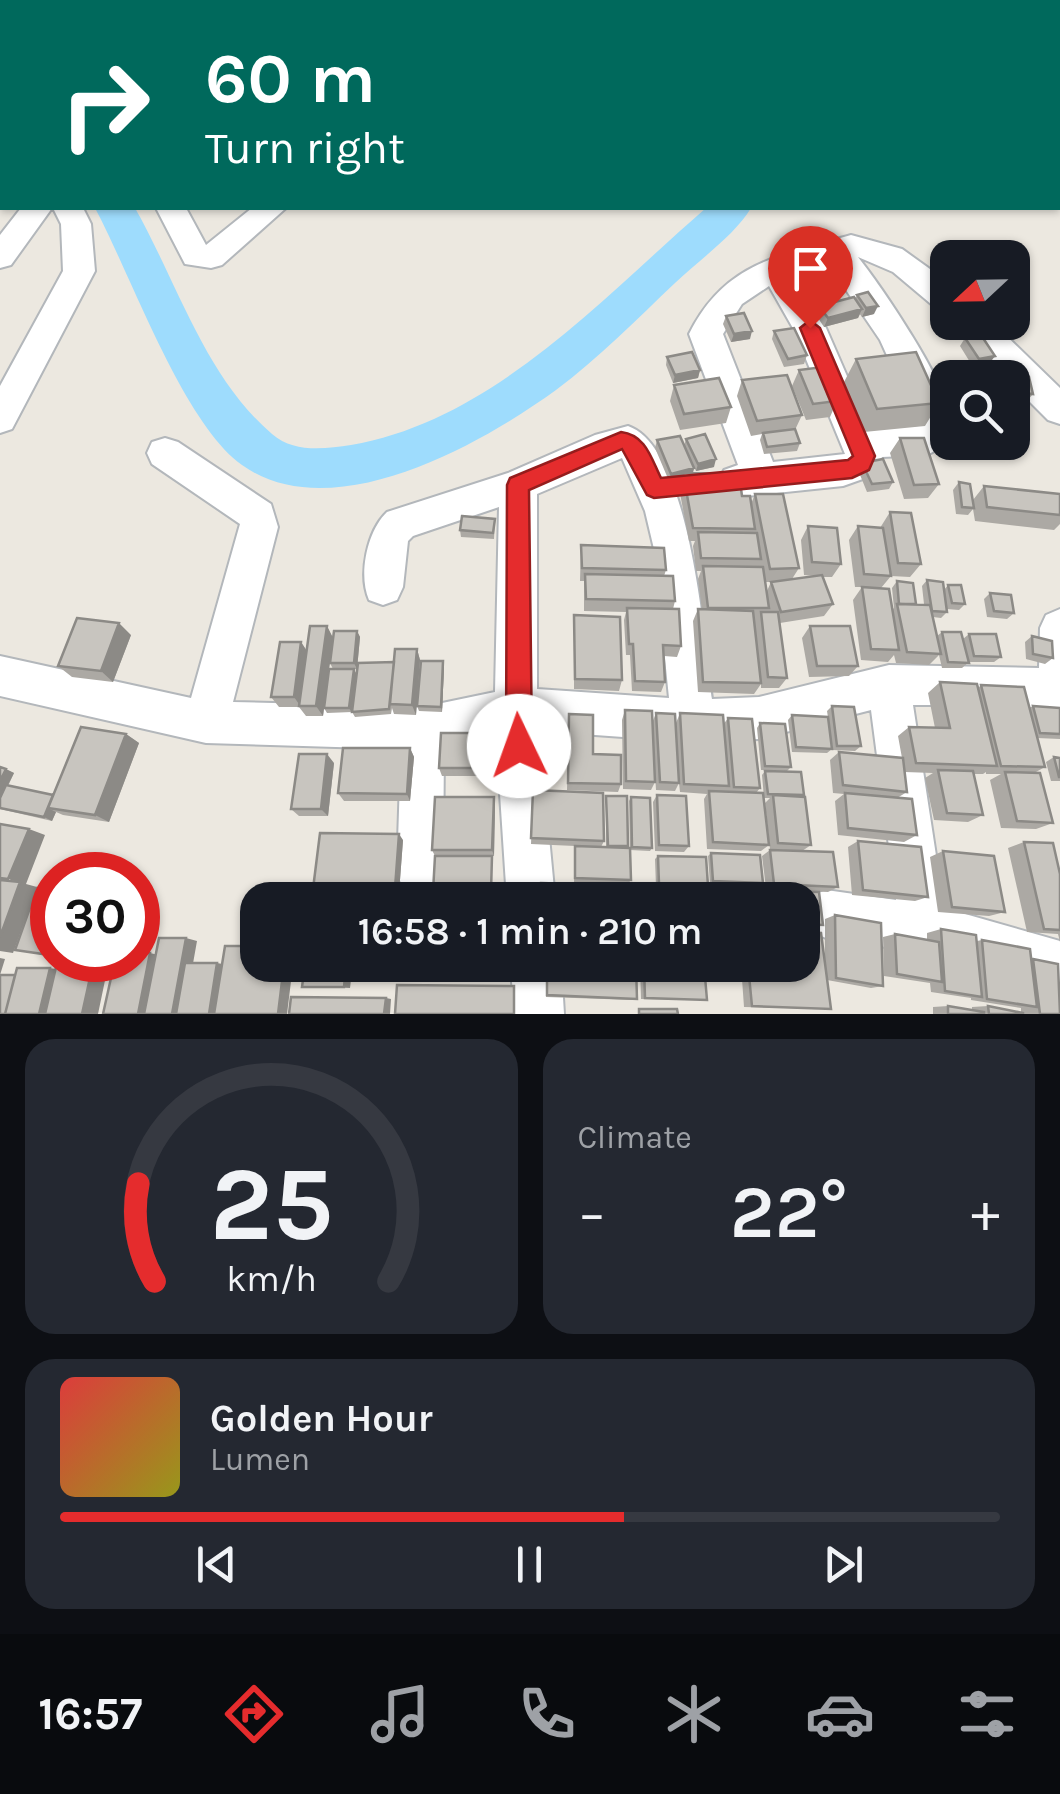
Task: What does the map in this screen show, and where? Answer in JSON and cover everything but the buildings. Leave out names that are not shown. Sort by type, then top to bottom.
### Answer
[{"type":"street","points":[[0,258],[36,210]]},
{"type":"street","points":[[0,418],[78,270],[76,224],[69,210]]},
{"type":"street","points":[[172,210],[196,256],[203,258],[211,256],[268,210]]},
{"type":"street","points":[[761,478],[706,334],[724,300],[755,277],[866,246],[888,253],[930,287]]},
{"type":"street","points":[[836,252],[870,292],[902,344],[938,434],[927,440],[859,444]]},
{"type":"street","points":[[383,588],[390,534],[400,524],[518,485],[621,440],[628,441],[684,486],[852,469],[861,464],[864,456],[810,328],[774,270]]},
{"type":"street","points":[[989,340],[1060,410]]},
{"type":"street","points":[[165,453],[258,516],[206,722]]},
{"type":"street","points":[[518,485],[516,708],[530,882]]},
{"type":"street","points":[[684,486],[673,550],[693,721]]},
{"type":"street","points":[[0,676],[206,722],[423,728],[516,708],[693,721],[758,718],[889,685],[1060,686],[1060,628]]},
{"type":"street","points":[[889,685],[920,894],[921,929]]},
{"type":"street","points":[[420,872],[423,728]]},
{"type":"street","points":[[826,914],[984,941],[1060,966]]},
{"type":"street","points":[[537,982],[540,1014]]},
{"type":"waterway","points":[[116,210],[194,367],[234,425],[257,450],[288,466],[327,469],[371,462],[416,446],[504,401],[567,356],[729,210]]},
{"type":"route","points":[[519,746],[518,485],[621,440],[636,449],[654,488],[852,469],[861,464],[864,456],[810,328]]}]
